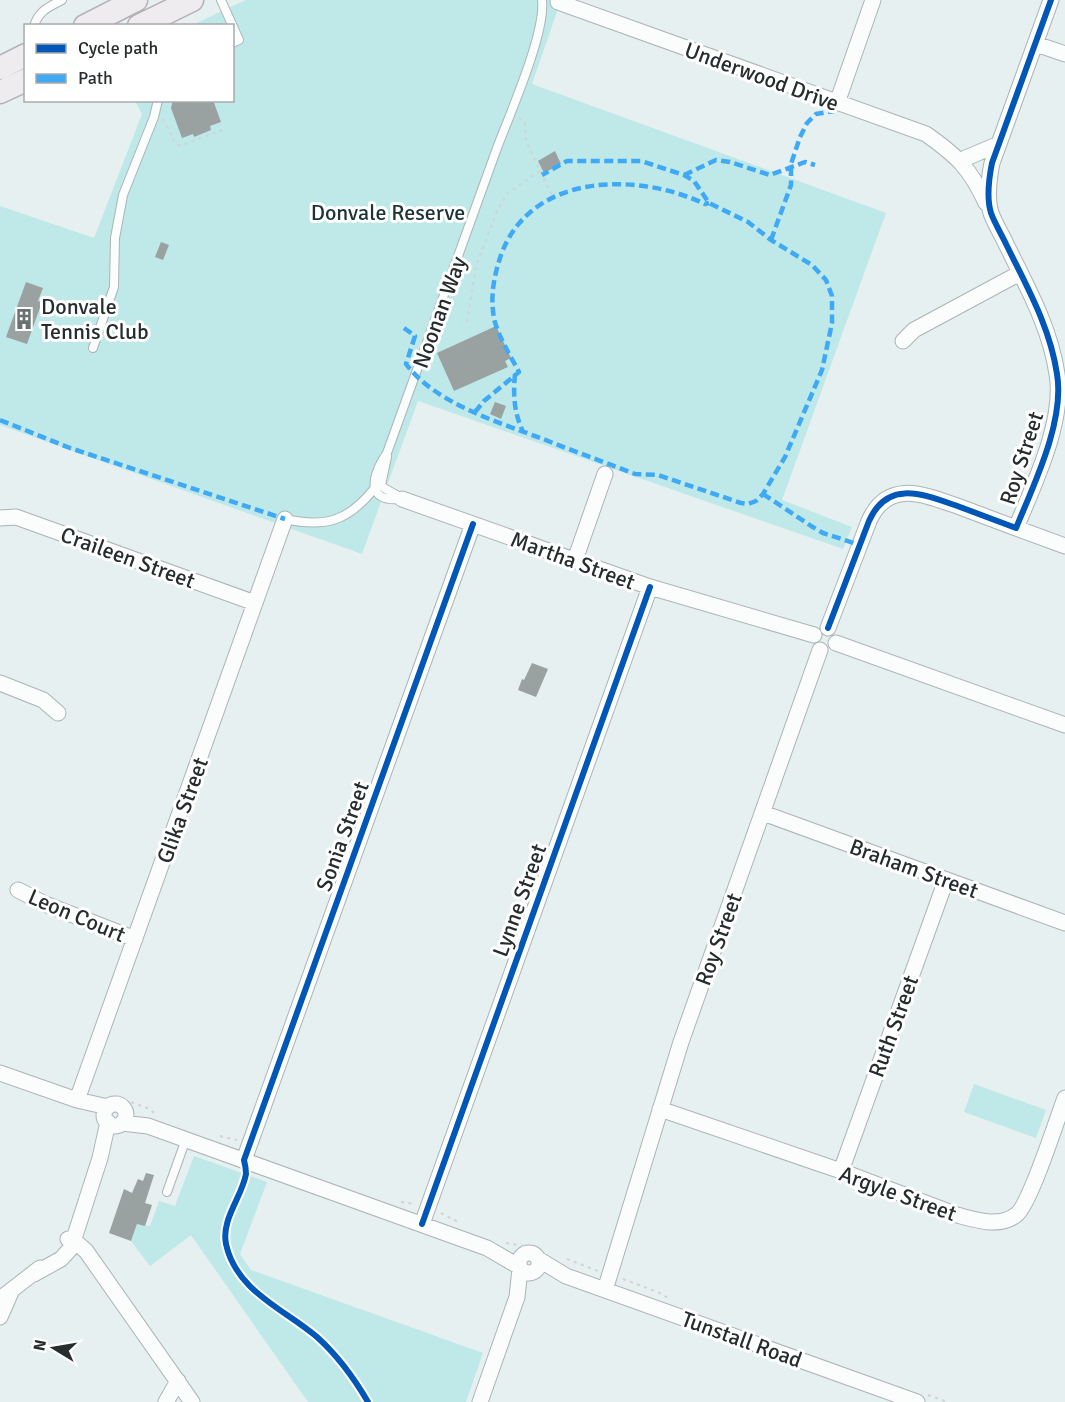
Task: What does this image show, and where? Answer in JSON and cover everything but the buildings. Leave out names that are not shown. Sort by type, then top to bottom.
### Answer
[{"type":"main road","points":[[89,24],[136,0]]},
{"type":"main road","points":[[143,24],[192,0]]},
{"type":"main road","points":[[0,68],[24,56]]},
{"type":"main road","points":[[0,92],[24,81]]},
{"type":"street","points":[[837,103],[873,0]]},
{"type":"street","name":"Roy Street","points":[[990,211],[988,180],[1051,0]]},
{"type":"street","name":"Underwood Drive","points":[[556,1],[927,134],[961,160]]},
{"type":"street","points":[[1036,44],[1065,54]]},
{"type":"street","points":[[961,160],[999,144]]},
{"type":"street","name":"Roy Street","points":[[828,628],[874,510],[889,497],[918,493],[1016,528],[1051,437],[1061,375],[1045,324],[972,174],[961,160]]},
{"type":"street","points":[[903,341],[914,330],[1020,273]]},
{"type":"street","points":[[575,560],[605,474]]},
{"type":"street","name":"Martha Street","points":[[402,499],[650,587],[814,635]]},
{"type":"street","name":"Craileen Street","points":[[0,518],[16,517],[255,603]]},
{"type":"street","name":"Glika Street","points":[[77,1100],[285,519]]},
{"type":"street","name":"Sonia Street","points":[[244,1160],[473,524]]},
{"type":"street","points":[[1016,528],[1065,546]]},
{"type":"street","name":"Lynne Street","points":[[422,1224],[650,587]]},
{"type":"street","points":[[819,628],[828,628],[835,633],[836,643],[830,650],[820,650],[814,644],[814,635],[819,628]]},
{"type":"street","points":[[836,643],[1065,725]]},
{"type":"street","name":"Roy Street","points":[[600,1288],[615,1260],[622,1230],[681,1042],[820,650]]},
{"type":"street","points":[[0,683],[43,700],[58,713]]},
{"type":"street","name":"Braham Street","points":[[763,813],[1065,923]]},
{"type":"street","name":"Ruth Street","points":[[841,1172],[946,880]]},
{"type":"street","name":"Leon Court","points":[[18,890],[45,904],[135,939]]},
{"type":"street","name":"Tunstall Road","points":[[0,1072],[77,1100],[114,1118],[148,1126],[186,1139],[487,1248],[528,1266],[566,1276],[917,1402]]},
{"type":"street","name":"Argyle Street","points":[[660,1109],[957,1215],[976,1221],[995,1223],[1017,1215],[1028,1199],[1065,1098]]},
{"type":"street","points":[[0,1317],[4,1296],[34,1274],[61,1259],[78,1222],[114,1118]]},
{"type":"street","points":[[71,1240],[86,1251],[183,1394],[166,1402]]},
{"type":"street","points":[[480,1402],[528,1266]]},
{"type":"lane","points":[[35,24],[40,13],[48,6],[62,0]]},
{"type":"lane","points":[[221,0],[232,24]]},
{"type":"lane","name":"Noonan Way","points":[[379,490],[374,483],[379,467],[387,453],[452,277],[537,36],[542,19],[542,0]]},
{"type":"lane","points":[[234,29],[239,40],[234,42]]},
{"type":"lane","points":[[93,348],[114,287],[115,238],[123,195],[154,117],[158,102]]},
{"type":"lane","points":[[285,519],[310,524],[339,519],[355,510],[379,490]]},
{"type":"lane","name":"Martha Street","points":[[379,490],[402,499]]},
{"type":"lane","points":[[167,1192],[186,1139]]},
{"type":"path","points":[[154,117],[165,120],[175,143],[180,146],[225,129]]},
{"type":"path","points":[[516,117],[525,122],[526,141],[553,198]]},
{"type":"path","points":[[467,322],[476,266],[497,211],[508,193],[540,171]]},
{"type":"green space","name":"Donvale Reserve","points":[[246,0],[561,0],[532,84],[886,213],[782,500],[852,527],[843,549],[418,401],[362,554],[0,425],[0,206],[94,238],[142,114],[136,102],[234,102],[234,24],[194,24]]},
{"type":"green space","points":[[974,1084],[1046,1110],[1036,1138],[964,1112]]},
{"type":"green space","points":[[194,1156],[267,1182],[240,1254],[251,1270],[483,1353],[466,1402],[308,1402],[191,1235],[150,1266],[131,1241],[137,1224],[150,1226],[159,1201],[175,1206]]},
{"type":"marked path","points":[[771,240],[791,185],[791,164],[800,137],[807,123],[816,114],[834,111]]},
{"type":"marked path","points":[[684,175],[716,160],[730,162],[770,175],[805,162],[815,165]]},
{"type":"marked path","points":[[404,328],[415,336],[406,364],[434,390],[469,410],[635,474],[658,475],[741,503],[748,504],[756,501],[763,494],[785,457],[822,370],[832,323],[832,296],[826,280],[812,265],[771,240],[748,222],[709,203],[694,181],[684,175],[641,161],[567,161],[542,175]]},
{"type":"marked path","points":[[475,412],[484,401],[519,372],[496,324],[492,302],[493,286],[501,255],[516,228],[536,208],[561,194],[589,186],[619,184],[649,187],[705,204],[709,203]]},
{"type":"marked path","points":[[515,374],[515,404],[523,432]]},
{"type":"marked path","points":[[0,420],[70,448],[285,519]]},
{"type":"marked path","points":[[763,494],[823,533],[860,545]]},
{"type":"cycle path","points":[[828,628],[869,521],[886,499],[909,493],[921,495],[947,502],[1016,528],[1039,472],[1056,412],[1058,392],[1054,357],[1037,308],[993,217],[988,194],[992,163],[1051,0]]},
{"type":"cycle path","points":[[368,1402],[345,1367],[317,1337],[250,1287],[231,1260],[226,1244],[226,1226],[244,1183],[246,1174],[244,1160],[473,524]]},
{"type":"cycle path","points":[[422,1224],[650,587]]},
{"type":"place","name":"Donvale Tennis Club","points":[[24,319]]}]
